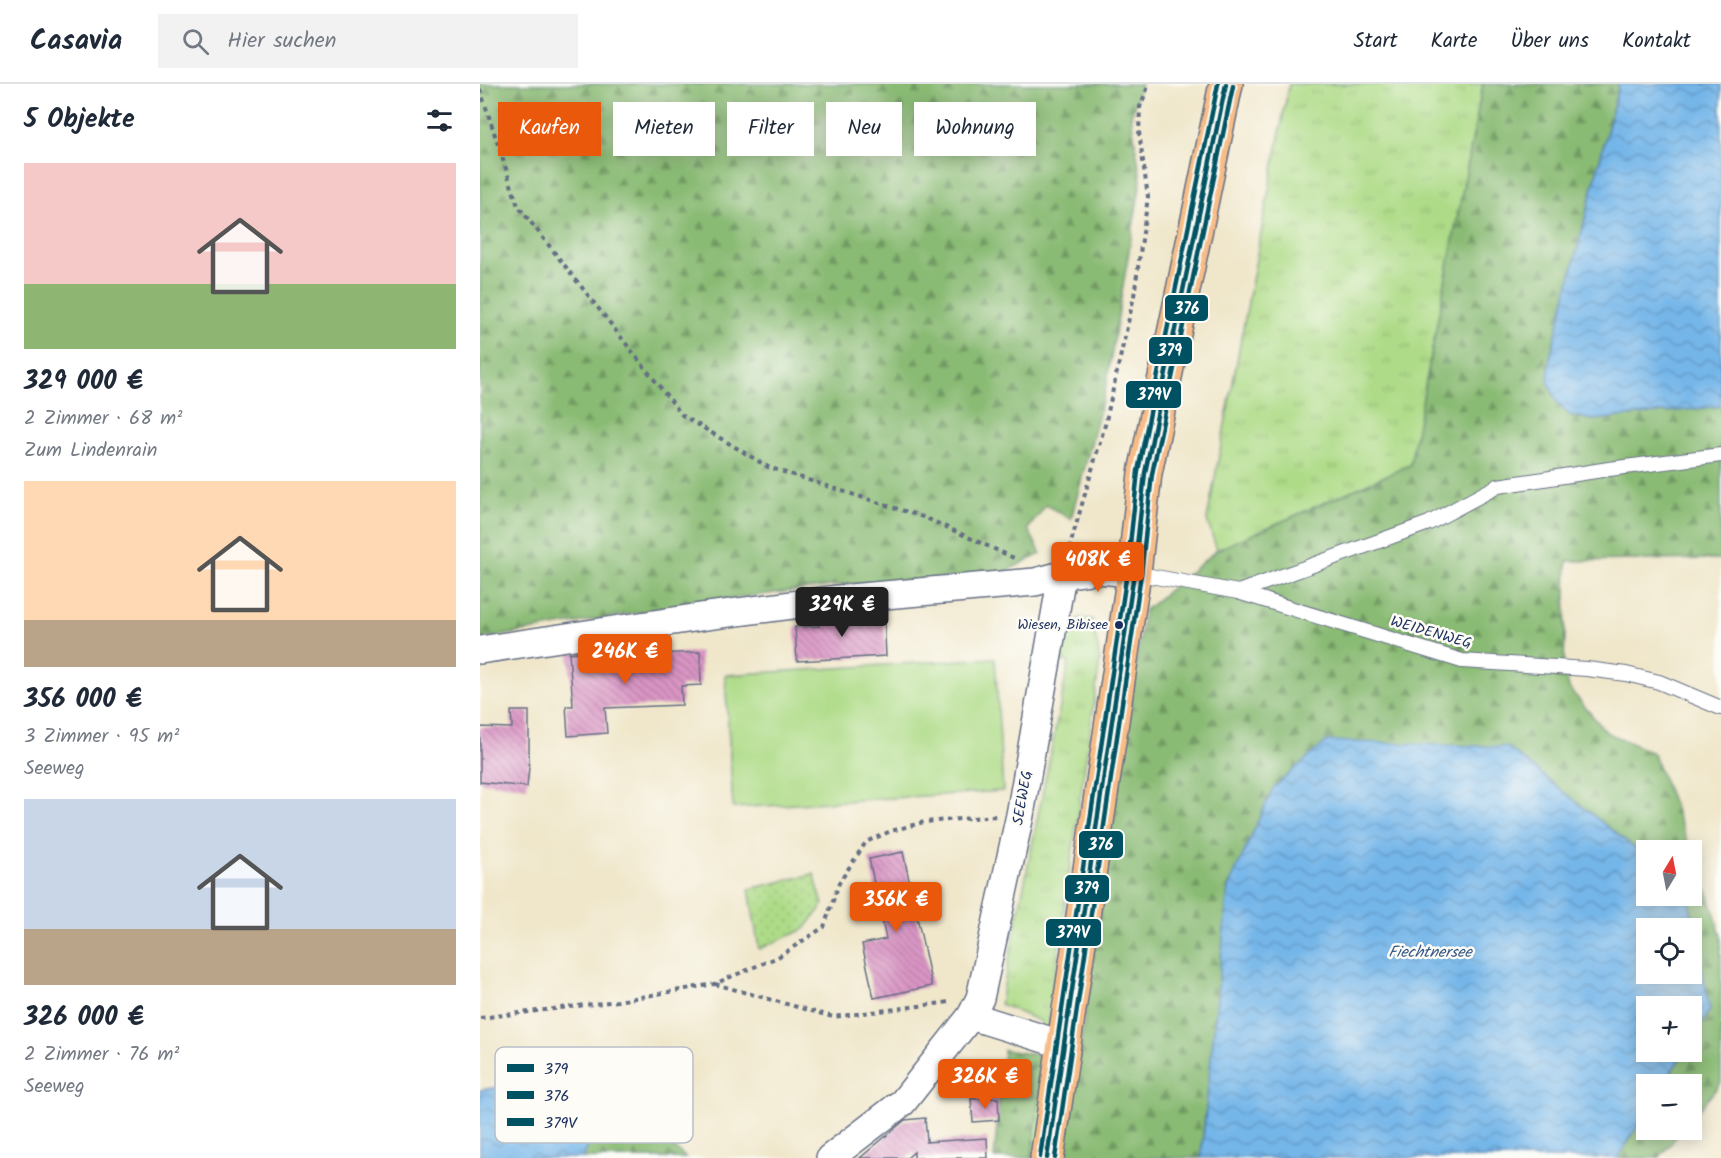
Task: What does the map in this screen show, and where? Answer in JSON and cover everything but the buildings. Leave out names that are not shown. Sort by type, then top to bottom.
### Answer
[{"type":"main road","points":[[1047,1158],[1134,573],[1145,472],[1226,84]]},
{"type":"street","points":[[480,650],[838,599],[1035,582],[1062,575],[1098,570],[1134,573]]},
{"type":"street","name":"SEEWEG","points":[[830,1158],[903,1102],[975,1007],[1020,815],[1062,575]]},
{"type":"street","points":[[975,1007],[1064,1045]]},
{"type":"lane","points":[[1238,592],[1429,523],[1498,486],[1585,472],[1721,455]]},
{"type":"lane","name":"WEIDENWEG","points":[[1134,573],[1238,592],[1462,662],[1587,669],[1626,674],[1659,682],[1721,708]]},
{"type":"path","points":[[1062,575],[1107,414],[1134,297],[1148,197],[1139,132],[1140,107],[1149,84]]},
{"type":"path","points":[[480,89],[518,206],[682,415],[768,467],[926,518],[1027,564],[1035,582]]},
{"type":"path","points":[[480,1018],[618,1001],[714,984],[778,957],[824,927],[839,883],[866,842],[891,831],[924,822],[1020,815]]},
{"type":"path","points":[[714,984],[833,1017],[975,1007]]},
{"type":"green space","points":[[480,84],[1141,84],[1131,116],[1141,180],[1106,387],[1071,519],[1046,505],[1028,529],[1041,554],[1000,574],[841,585],[695,603],[480,639]]},
{"type":"green space","points":[[1289,84],[1483,84],[1410,465],[1217,550],[1207,520]]},
{"type":"green space","points":[[1483,84],[1619,84],[1550,358],[1548,381],[1557,402],[1570,415],[1592,420],[1721,406],[1721,559],[1567,561],[1564,667],[1569,688],[1606,732],[1653,753],[1687,840],[1636,840],[1636,849],[1507,747],[1205,1113],[1201,1158],[1064,1158],[1144,611],[1217,550],[1410,465]]},
{"type":"green space","points":[[1080,618],[1092,619],[1100,661],[1049,1014],[1059,1158],[1032,1158],[1044,1056],[1042,1022],[1000,1004],[1069,662],[1059,660],[1061,647],[1066,630]]},
{"type":"green space","points":[[995,658],[1003,791],[733,808],[725,675]]},
{"type":"green space","points":[[814,874],[823,905],[805,929],[759,949],[749,889]]},
{"type":"green space","points":[[1702,879],[1721,935],[1721,1083],[1702,1106],[1702,1074],[1670,1074],[1678,1062],[1702,1062],[1702,1022],[1710,1010],[1702,969],[1702,918],[1692,918],[1690,906],[1702,906]]},
{"type":"green space","points":[[1004,1050],[1044,1056],[1032,1158],[994,1158]]},
{"type":"green space","points":[[1636,1129],[1636,1140],[1674,1140],[1659,1158],[1618,1158]]},
{"type":"green space","points":[[588,1143],[669,1143],[686,1158],[583,1158]]},
{"type":"water","points":[[1619,84],[1721,84],[1721,406],[1592,420],[1570,415],[1557,402],[1548,381],[1550,358]]},
{"type":"water","name":"Fiechtnersee","points":[[1327,741],[1507,747],[1636,849],[1636,906],[1690,906],[1692,918],[1636,918],[1636,984],[1702,984],[1702,969],[1710,1010],[1702,1022],[1702,996],[1636,996],[1636,1062],[1677,1062],[1670,1074],[1636,1074],[1636,1129],[1618,1158],[1201,1158],[1228,888],[1273,788]]},
{"type":"water","points":[[495,1088],[495,1143],[588,1143],[583,1158],[480,1158],[480,1090]]},
{"type":"transit line","name":"379V","points":[[1040,1157],[1127,572],[1138,471],[1218,84]]},
{"type":"transit line","name":"379","points":[[1047,1158],[1134,573],[1145,473],[1226,84]]},
{"type":"transit line","name":"376","points":[[1055,1158],[1141,574],[1152,474],[1233,86]]},
{"type":"place","name":"Wiesen, Bibisee","points":[[1119,625]]}]
